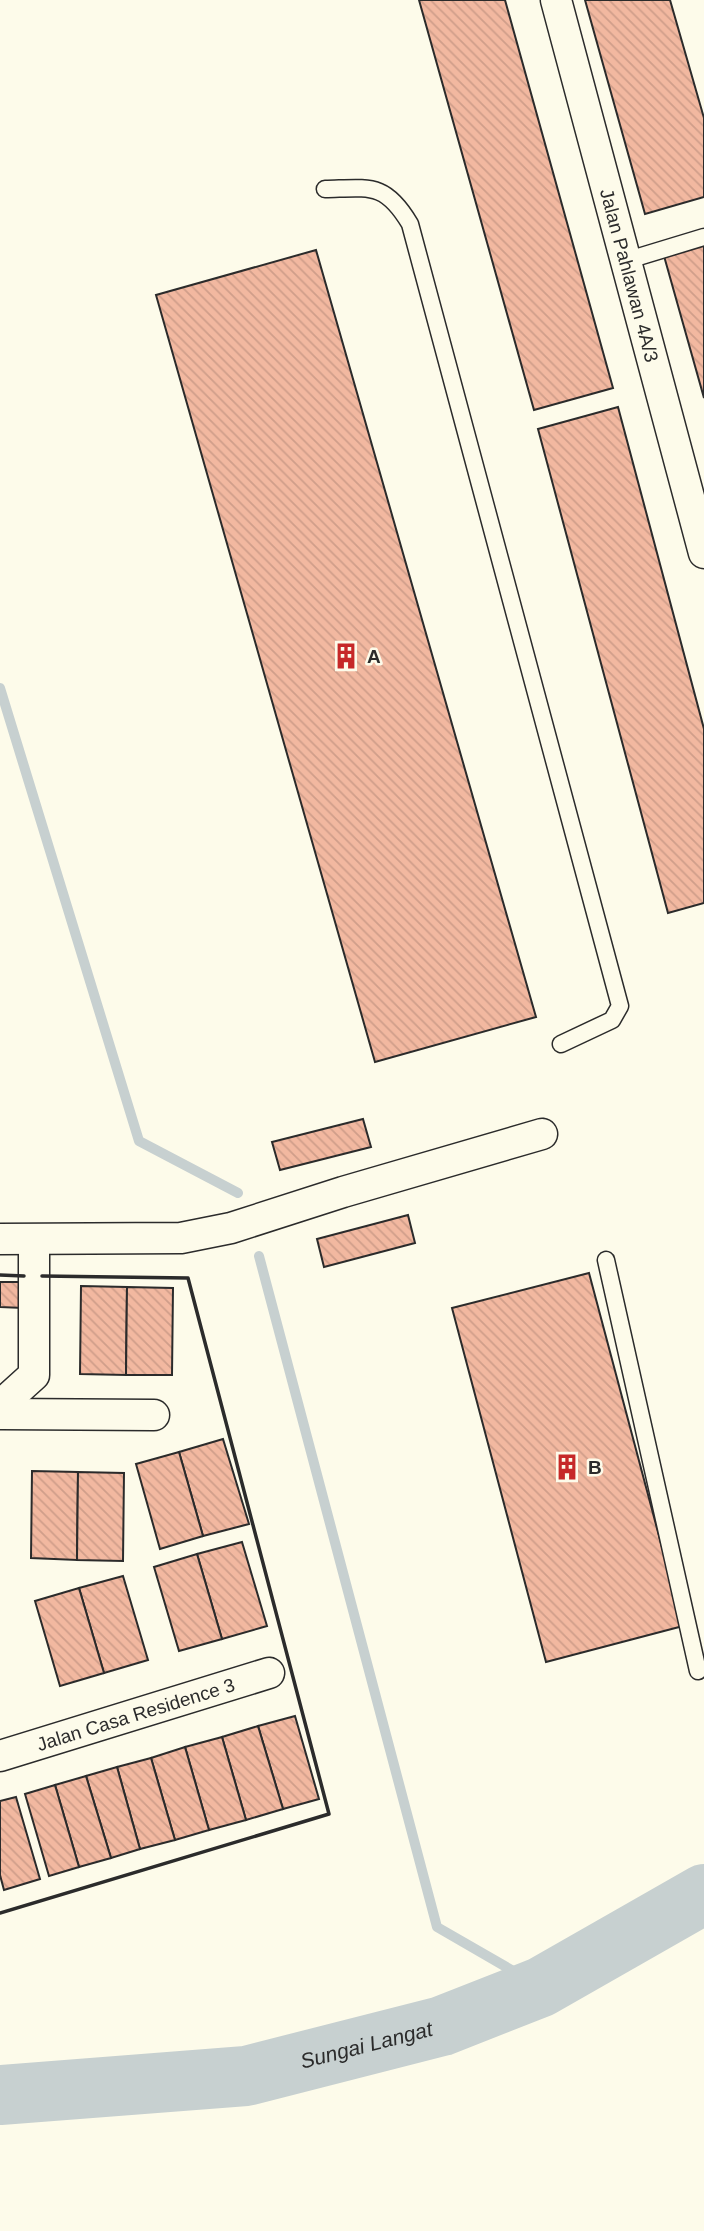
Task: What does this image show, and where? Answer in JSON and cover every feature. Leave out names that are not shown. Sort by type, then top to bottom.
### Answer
[{"type":"street","name":"Jalan Pahlawan 4A/3","points":[[556,0],[703,541]]},
{"type":"street","points":[[0,1239],[181,1238],[230,1228],[342,1192],[542,1134]]},
{"type":"street","points":[[1,1409],[34,1375],[34,1240]]},
{"type":"street","points":[[1,1409],[154,1415]]},
{"type":"street","name":"Jalan Casa Residence 3","points":[[0,1756],[270,1673]]},
{"type":"lane","points":[[325,189],[371,188],[396,201],[410,224],[620,1006],[612,1020],[561,1044]]},
{"type":"lane","points":[[625,261],[704,237]]},
{"type":"lane","points":[[606,1260],[698,1671]]},
{"type":"building","points":[[419,0],[505,0],[613,388],[534,410]]},
{"type":"building","points":[[585,0],[670,0],[704,118],[704,197],[645,214]]},
{"type":"building","points":[[704,245],[704,398],[664,256]]},
{"type":"building","name":"A","points":[[316,250],[536,1017],[375,1062],[156,295]]},
{"type":"building","points":[[618,407],[704,729],[704,903],[668,913],[538,429]]},
{"type":"building","points":[[363,1119],[371,1147],[280,1170],[272,1142]]},
{"type":"building","points":[[408,1215],[415,1243],[324,1267],[317,1239]]},
{"type":"building","name":"B","points":[[589,1273],[683,1626],[546,1662],[452,1308]]},
{"type":"building","points":[[0,1282],[24,1282],[23,1308],[0,1307]]},
{"type":"building","points":[[81,1286],[127,1287],[126,1375],[80,1374]]},
{"type":"building","points":[[127,1287],[173,1288],[172,1375],[126,1375]]},
{"type":"building","points":[[223,1439],[249,1524],[203,1536],[179,1452]]},
{"type":"building","points":[[179,1452],[203,1536],[160,1549],[136,1464]]},
{"type":"building","points":[[32,1471],[78,1472],[77,1560],[31,1558]]},
{"type":"building","points":[[78,1472],[124,1473],[123,1561],[77,1560]]},
{"type":"building","points":[[242,1542],[267,1626],[222,1639],[197,1554]]},
{"type":"building","points":[[197,1554],[222,1639],[179,1651],[154,1567]]},
{"type":"building","points":[[123,1576],[148,1660],[104,1673],[79,1588]]},
{"type":"building","points":[[79,1588],[104,1673],[60,1686],[35,1601]]},
{"type":"building","points":[[295,1716],[319,1799],[283,1809],[258,1726]]},
{"type":"building","points":[[258,1726],[283,1809],[246,1820],[222,1737]]},
{"type":"building","points":[[222,1737],[246,1820],[209,1830],[185,1747]]},
{"type":"building","points":[[185,1747],[209,1830],[175,1840],[151,1758]]},
{"type":"building","points":[[151,1758],[175,1840],[140,1849],[117,1767]]},
{"type":"building","points":[[117,1767],[140,1849],[111,1858],[86,1776]]},
{"type":"building","points":[[86,1776],[111,1858],[79,1867],[55,1785]]},
{"type":"building","points":[[55,1785],[79,1867],[49,1876],[25,1794]]},
{"type":"building","points":[[16,1797],[40,1879],[4,1890],[0,1875],[0,1801]]},
{"type":"waterway","points":[[0,688],[139,1141],[238,1193]]},
{"type":"waterway","points":[[259,1256],[437,1927],[541,1987]]},
{"type":"waterway","name":"Sungai Langat","points":[[0,2095],[246,2076],[442,2026],[541,1987],[704,1894]]},
{"type":"wall","points":[[0,1275],[24,1276]]},
{"type":"wall","points":[[0,1913],[329,1814],[188,1278],[42,1276]]},
{"type":"place","name":"A","points":[[346,656]]},
{"type":"place","name":"B","points":[[567,1467]]}]
